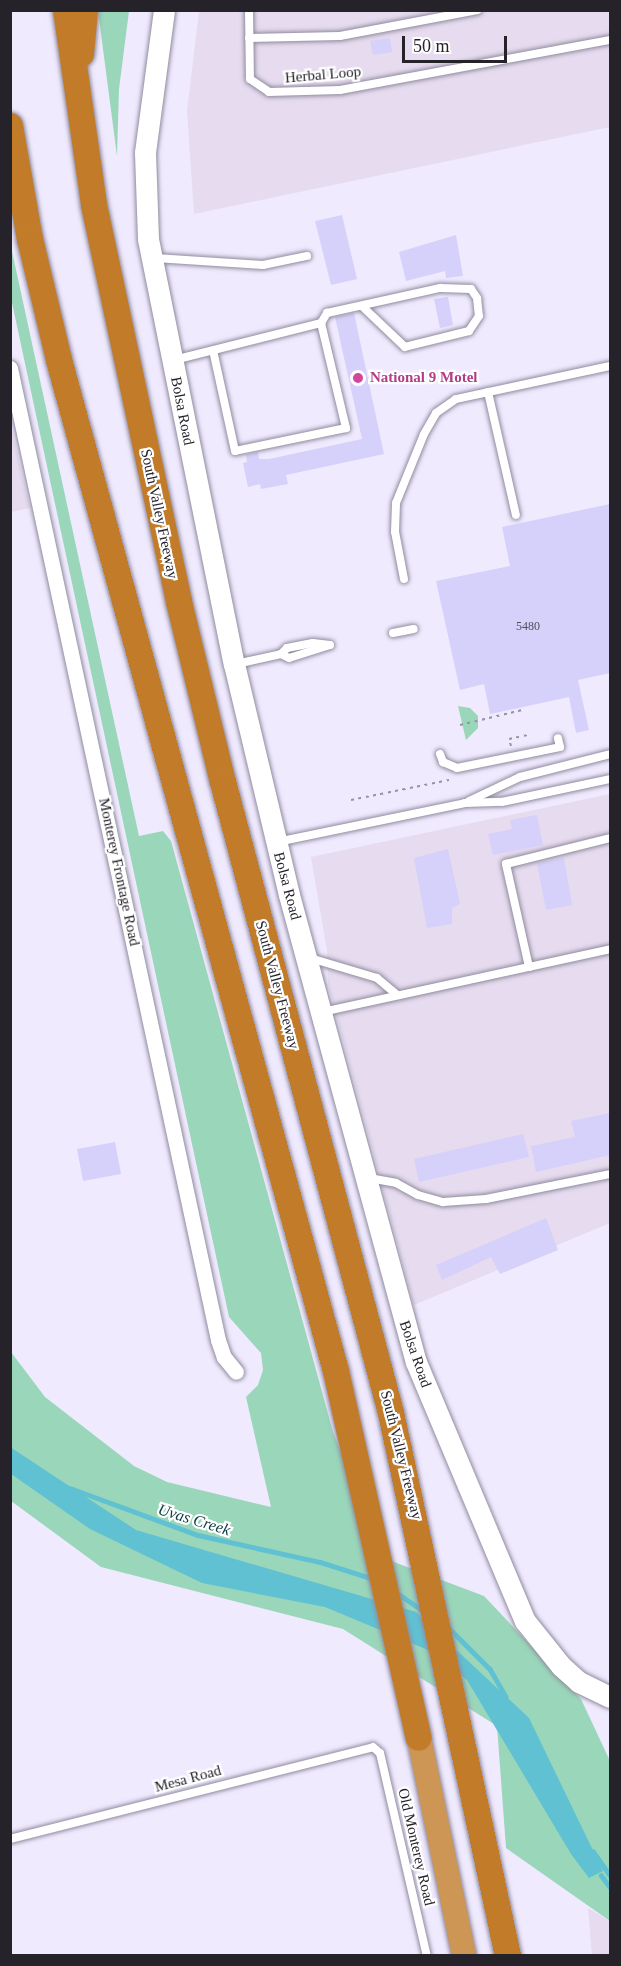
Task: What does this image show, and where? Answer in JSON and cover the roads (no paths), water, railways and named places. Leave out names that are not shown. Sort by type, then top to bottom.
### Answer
[{"type":"highway","name":"South Valley Freeway","points":[[66,10],[75,93],[101,242],[193,662],[379,1362],[450,1672],[508,1956]]},
{"type":"highway","points":[[75,93],[85,10]]},
{"type":"highway","points":[[10,126],[28,229],[58,360],[320,1311],[380,1552],[464,1956]]},
{"type":"main road","name":"Bolsa Road","points":[[164,10],[144,170],[151,258],[234,664],[275,842],[364,1178],[416,1362],[511,1594],[525,1621],[561,1666],[579,1682],[610,1697]]},
{"type":"street","name":"Monterey Frontage Road","points":[[10,368],[218,1340],[224,1357],[236,1372]]},
{"type":"lane","name":"Herbal Loop","points":[[249,10],[250,79],[269,92],[340,90],[610,40]]},
{"type":"lane","points":[[249,38],[340,36],[478,10]]},
{"type":"lane","points":[[151,258],[263,265],[307,256]]},
{"type":"lane","points":[[213,351],[235,451],[346,428],[321,323],[327,313],[362,306],[460,287],[471,289],[477,298],[479,316],[469,331],[405,347],[362,306]]},
{"type":"lane","points":[[172,360],[321,323]]},
{"type":"lane","points":[[404,579],[393,517],[423,434],[436,413],[456,399],[610,366]]},
{"type":"lane","points":[[488,392],[516,514]]},
{"type":"lane","points":[[393,633],[414,629]]},
{"type":"lane","points":[[234,664],[280,654],[287,648],[313,643],[330,645],[289,658],[280,654]]},
{"type":"lane","points":[[440,754],[443,762],[458,768],[560,747],[558,738]]},
{"type":"lane","points":[[465,803],[520,777],[610,754]]},
{"type":"lane","points":[[275,842],[465,803],[502,802],[610,778]]},
{"type":"lane","points":[[529,967],[506,864],[610,838]]},
{"type":"lane","points":[[321,1012],[610,949]]},
{"type":"lane","points":[[306,957],[377,978],[396,994]]},
{"type":"lane","points":[[364,1178],[396,1183],[418,1195],[443,1202],[486,1198],[610,1174]]},
{"type":"lane","name":"Mesa Road","points":[[10,1839],[373,1747]]},
{"type":"lane","name":"Old Monterey Road","points":[[373,1747],[380,1753],[427,1956]]},
{"type":"water","points":[[10,1447],[136,1530],[416,1612],[529,1718],[603,1871],[589,1878],[571,1854],[467,1680],[428,1650],[325,1607],[202,1583],[90,1529],[11,1474]]},
{"type":"waterway","name":"Uvas Creek","points":[[70,1488],[198,1535],[320,1562],[374,1579]]},
{"type":"waterway","points":[[397,1593],[425,1612]]},
{"type":"waterway","name":"Uvas Creek","points":[[447,1626],[490,1669],[506,1697]]},
{"type":"waterway","name":"Uvas Creek","points":[[593,1851],[610,1875]]},
{"type":"waterway","name":"Uvas Creek","points":[[601,1875],[610,1887]]},
{"type":"place","name":"National 9 Motel","points":[[358,378]]}]
